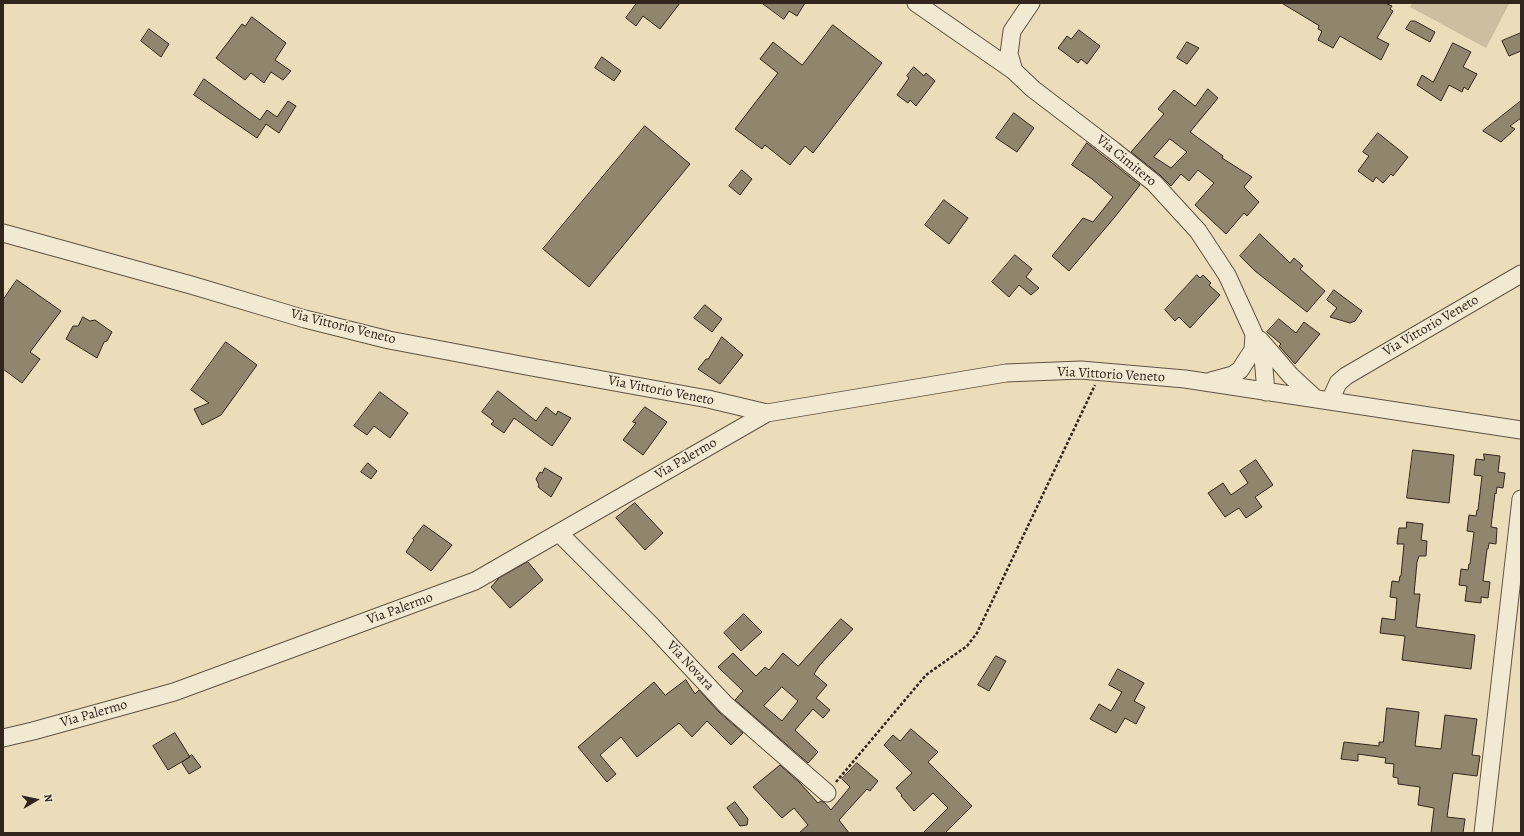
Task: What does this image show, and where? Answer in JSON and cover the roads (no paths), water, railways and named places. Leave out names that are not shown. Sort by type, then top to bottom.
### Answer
[{"type":"street","name":"Via Cimitero","points":[[916,3],[1014,72],[1033,89],[1154,183],[1172,202],[1198,231],[1227,275],[1263,357],[1266,392]]},
{"type":"street","points":[[1014,72],[1009,54],[1012,31],[1031,3]]},
{"type":"street","name":"Via Vittorio Veneto","points":[[3,233],[191,285],[304,319],[382,338],[519,365],[708,399],[767,413],[1006,373],[1081,370],[1206,383],[1521,430]]},
{"type":"street","name":"Via Vittorio Veneto","points":[[1323,400],[1346,376],[1521,274]]},
{"type":"street","name":"Via Cimitero","points":[[1254,334],[1291,376],[1323,400]]},
{"type":"street","points":[[1206,383],[1233,375],[1240,370],[1253,350],[1254,334]]},
{"type":"street","name":"Via Palermo","points":[[3,738],[174,692],[475,581],[767,413]]},
{"type":"street","points":[[1483,833],[1521,498]]},
{"type":"street","name":"Via Novara","points":[[559,533],[652,626],[726,706],[827,793]]}]
